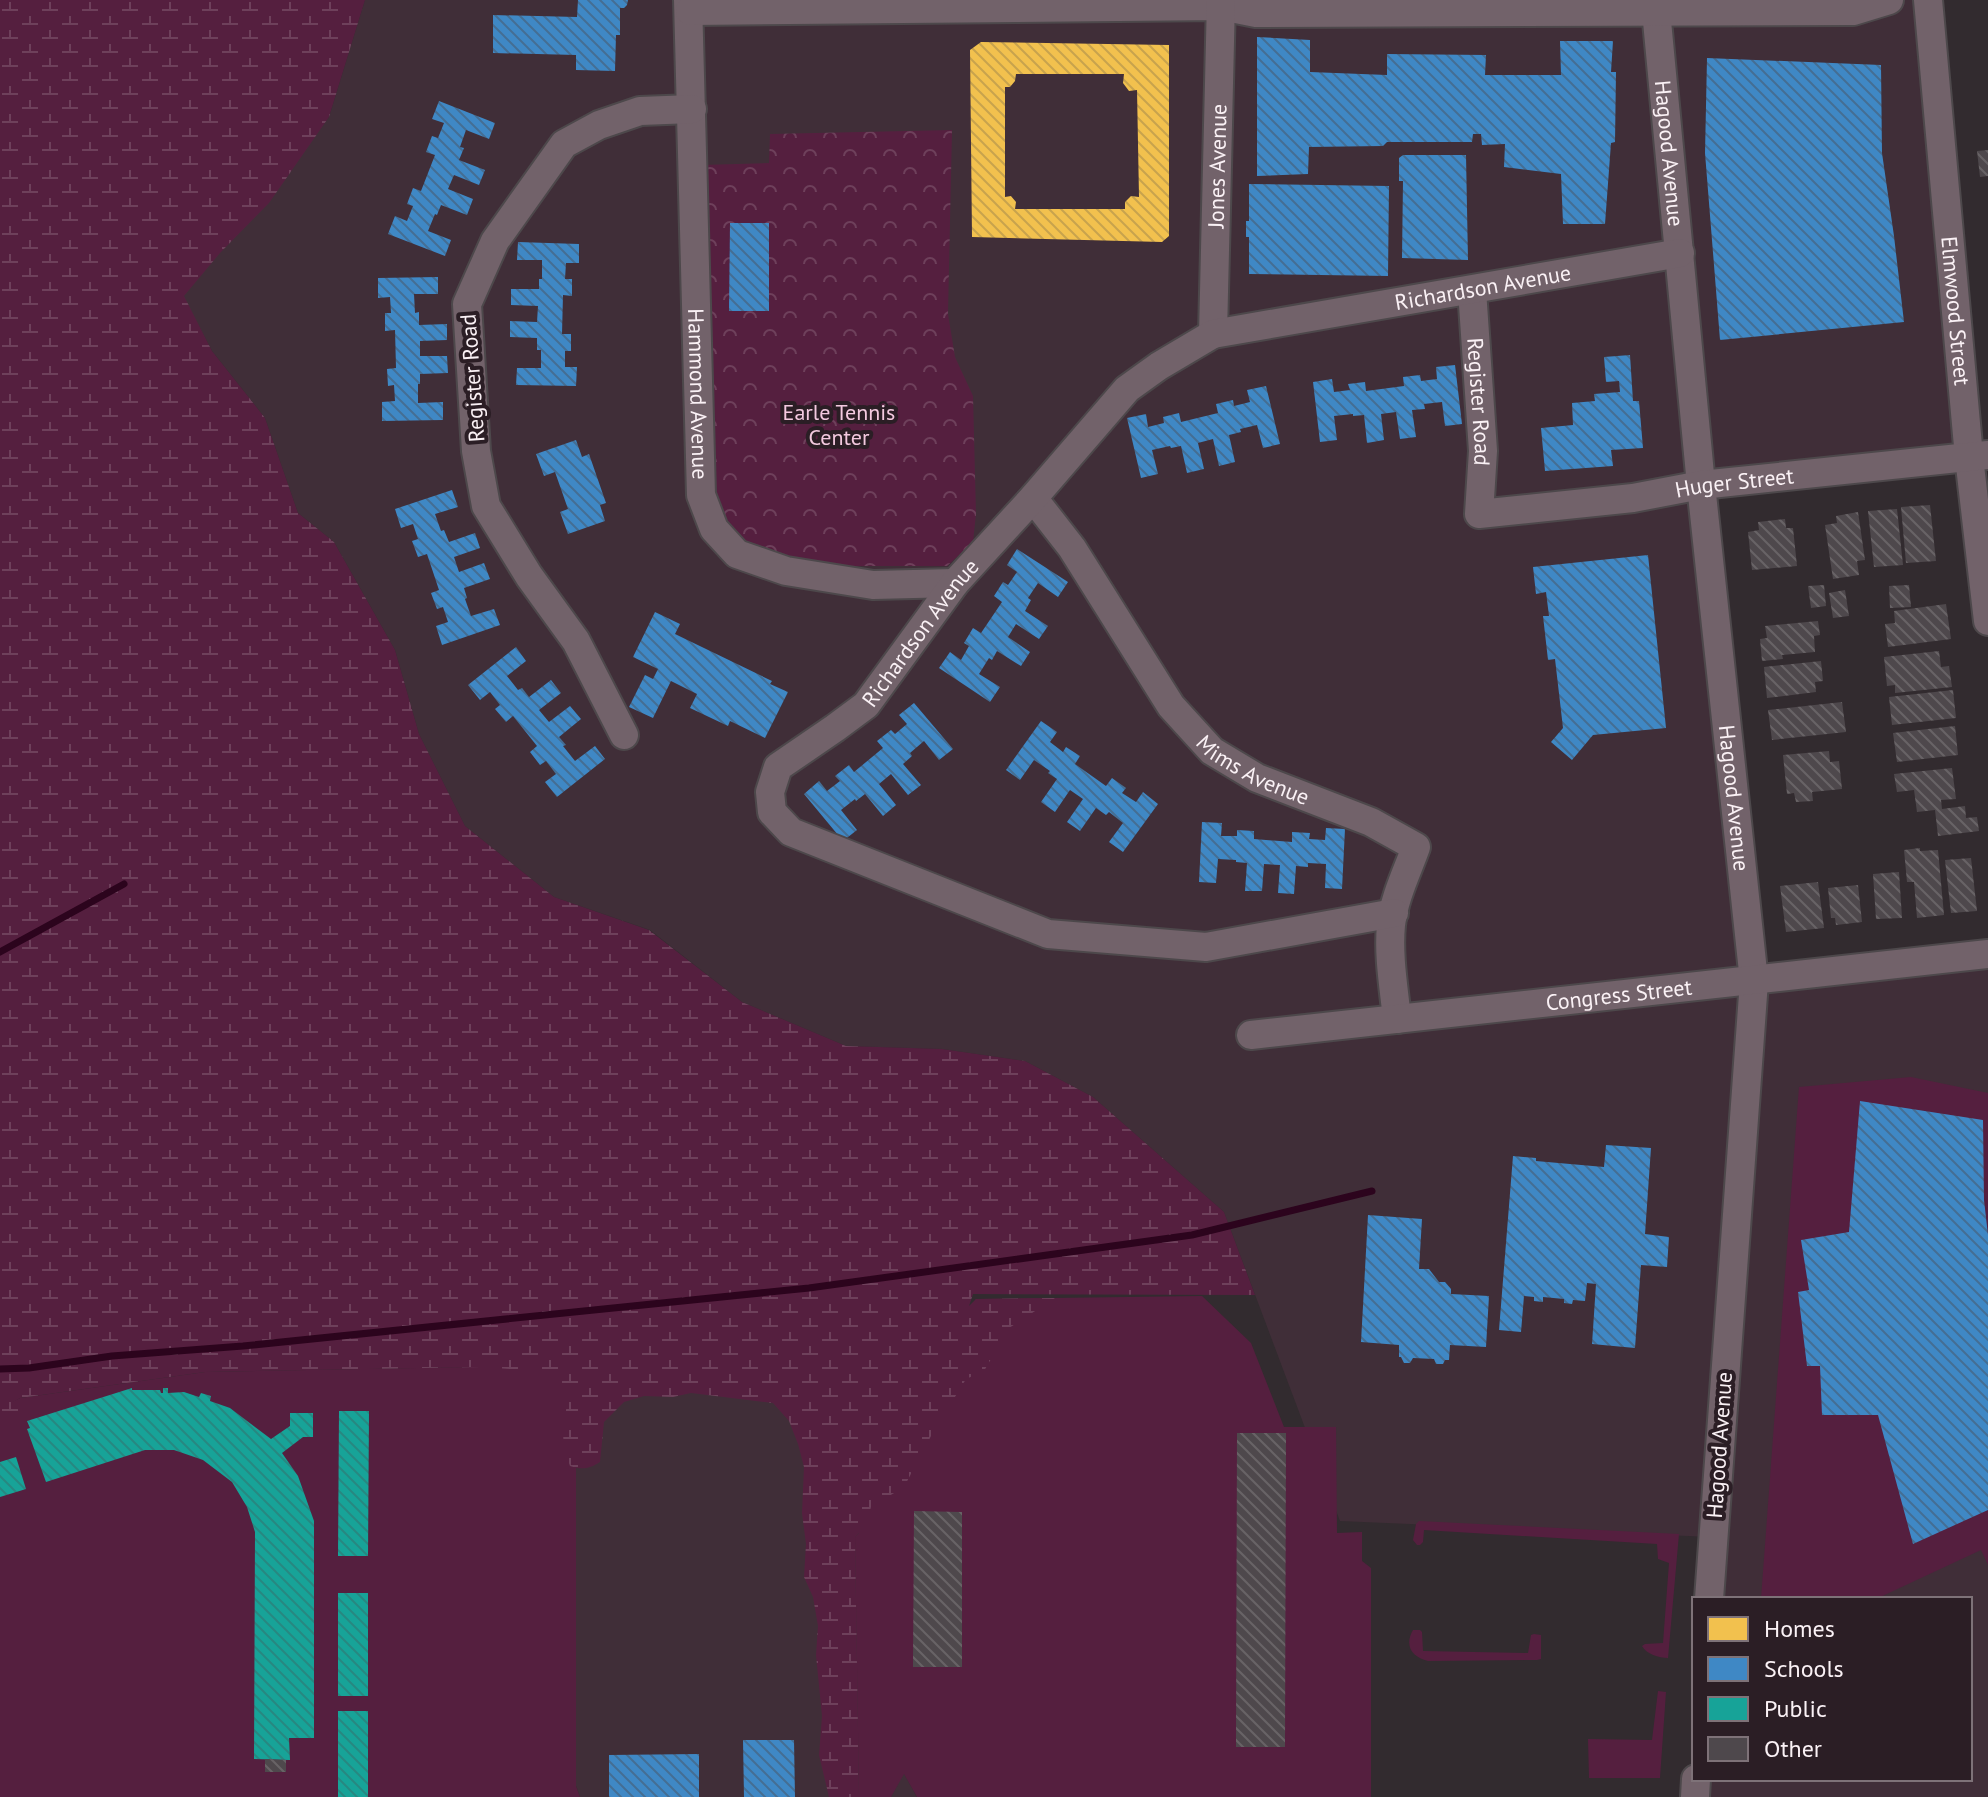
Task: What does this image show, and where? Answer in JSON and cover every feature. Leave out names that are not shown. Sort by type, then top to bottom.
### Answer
[{"type":"street","points":[[689,5],[1224,2],[1256,13],[1655,6],[1853,11],[1889,0]]},
{"type":"street","name":"Elmwood Street","points":[[1928,0],[1978,456],[1988,621]]},
{"type":"street","name":"Jones Avenue","points":[[1213,334],[1224,2]]},
{"type":"street","name":"Hammond Avenue","points":[[689,5],[701,495],[714,529],[737,554],[786,571],[873,585],[955,583]]},
{"type":"street","name":"Hagood Avenue","points":[[1655,6],[1701,485],[1754,981],[1709,1597]]},
{"type":"street","name":"Register Road","points":[[624,735],[576,641],[529,576],[486,506],[476,451],[467,304],[495,241],[564,144],[599,125],[640,111],[692,109]]},
{"type":"street","name":"Richardson Avenue","points":[[1394,913],[1206,947],[1048,934],[791,832],[772,812],[770,792],[778,767],[866,705],[955,583],[1127,389],[1213,334],[1680,253]]},
{"type":"street","name":"Register Road","points":[[1472,290],[1483,451],[1479,514]]},
{"type":"street","name":"Huger Street","points":[[1479,514],[1633,498],[1701,485],[1978,456]]},
{"type":"street","name":"Mims Avenue","points":[[1033,498],[1081,561],[1171,706],[1212,751],[1257,778],[1371,822],[1416,847],[1394,913],[1391,946],[1397,1019]]},
{"type":"street","name":"Congress Street","points":[[1251,1035],[1988,954]]},
{"type":"shaded area","points":[[365,0],[1928,0],[1969,457],[1701,485],[1754,980],[1988,954],[1988,1797],[1710,1797],[1708,1781],[1972,1781],[1972,1597],[1708,1597],[1712,1537],[1340,1521],[1224,1212],[1093,1097],[1025,1061],[942,1049],[846,1046],[742,1002],[650,930],[554,897],[465,826],[419,734],[395,650],[334,542],[298,513],[265,418],[212,351],[183,296],[329,117]]},
{"type":"shaded area","points":[[857,1360],[894,1755],[917,1797],[580,1797],[576,1786],[576,1366]]},
{"type":"green space","points":[[0,0],[365,0],[329,117],[269,203],[220,253],[184,296],[212,351],[265,418],[298,513],[334,542],[395,650],[419,734],[465,826],[554,897],[649,930],[742,1002],[846,1046],[942,1049],[1025,1061],[1093,1097],[1224,1212],[1255,1295],[973,1294],[969,1306],[976,1299],[1055,1298],[1009,1328],[984,1371],[966,1379],[904,1487],[871,1507],[866,1525],[855,1537],[859,1797],[829,1797],[819,1755],[822,1716],[816,1655],[818,1626],[813,1597],[804,1577],[804,1467],[789,1421],[773,1403],[691,1393],[673,1397],[644,1396],[624,1402],[604,1422],[600,1462],[582,1468],[570,1466],[564,1449],[567,1403],[565,1388],[555,1376],[536,1371],[482,1367],[205,1372],[20,1398],[13,1402],[38,1404],[42,1410],[0,1425]]},
{"type":"green space","name":"Earle Tennis Center","points":[[952,130],[948,314],[955,357],[973,396],[976,514],[973,542],[947,566],[812,566],[762,552],[731,531],[713,506],[701,165],[769,163],[770,134]]},
{"type":"green space","points":[[1911,1077],[1988,1093],[1988,1565],[1981,1550],[1880,1597],[1761,1597],[1799,1087]]},
{"type":"green space","points":[[1202,1296],[1251,1343],[1284,1427],[1336,1427],[1337,1533],[1362,1532],[1362,1561],[1371,1568],[1371,1797],[917,1797],[904,1774],[891,1797],[859,1797],[855,1537],[859,1533],[858,1461],[976,1299]]},
{"type":"green space","points":[[576,1365],[576,1786],[580,1797],[0,1797],[0,1408],[20,1398],[205,1372]]},
{"type":"green space","points":[[1419,1521],[1679,1534],[1668,1658],[1653,1655],[1642,1646],[1663,1643],[1669,1563],[1658,1559],[1657,1544],[1424,1530],[1423,1542],[1417,1545],[1413,1540]]},
{"type":"green space","points":[[1413,1630],[1422,1632],[1423,1651],[1528,1653],[1531,1635],[1541,1635],[1541,1659],[1428,1661],[1411,1650],[1409,1641]]},
{"type":"green space","points":[[1658,1691],[1666,1692],[1660,1778],[1589,1778],[1588,1739],[1652,1740]]},
{"type":"building: Homes","points":[[981,42],[1169,45],[1169,236],[1162,242],[972,237],[970,50]],"holes":[[[1016,74],[1124,74],[1123,83],[1129,91],[1137,90],[1139,197],[1131,196],[1125,202],[1125,209],[1015,209],[1016,202],[1011,196],[1005,197],[1005,87],[1010,87]]]},
{"type":"building: Schools","points":[[578,0],[628,0],[624,8],[620,8],[615,71],[576,70],[576,55],[493,53],[493,15],[577,17]]},
{"type":"building: Schools","points":[[1257,37],[1310,40],[1310,72],[1387,75],[1387,54],[1486,55],[1485,75],[1561,75],[1560,41],[1613,41],[1611,72],[1616,72],[1615,142],[1611,143],[1605,224],[1563,224],[1561,174],[1504,167],[1505,144],[1482,145],[1481,134],[1473,134],[1472,142],[1387,142],[1383,146],[1309,147],[1308,174],[1257,176]]},
{"type":"building: Schools","points":[[1707,58],[1881,65],[1882,153],[1904,322],[1720,340],[1705,153]]},
{"type":"building: Schools","points":[[439,101],[495,123],[489,139],[466,130],[460,147],[464,148],[459,160],[485,170],[479,185],[454,175],[448,189],[473,199],[467,215],[441,205],[428,231],[451,240],[445,256],[388,234],[395,216],[407,221],[413,206],[407,204],[413,188],[421,191],[435,155],[426,152],[432,136],[438,138],[444,123],[432,119]]},
{"type":"building: Schools","points":[[1403,155],[1466,155],[1468,260],[1402,258],[1403,181],[1399,181],[1399,158]]},
{"type":"building: Schools","points":[[1249,184],[1389,186],[1388,276],[1249,274],[1246,221],[1249,221]]},
{"type":"building: Schools","points":[[730,223],[769,223],[769,311],[729,311]]},
{"type":"building: Schools","points":[[518,242],[579,244],[579,263],[566,263],[565,279],[572,279],[572,296],[563,295],[562,334],[571,334],[571,351],[565,351],[565,367],[577,367],[576,386],[516,385],[517,368],[541,368],[537,338],[510,337],[510,321],[537,322],[538,306],[511,305],[511,289],[539,289],[539,279],[542,279],[542,260],[517,260]]},
{"type":"building: Schools","points":[[438,277],[438,294],[414,294],[419,325],[447,324],[447,340],[420,341],[420,356],[447,356],[448,373],[420,374],[418,384],[418,403],[443,402],[443,420],[382,421],[382,402],[395,401],[394,385],[388,386],[387,369],[396,368],[395,330],[385,331],[385,313],[391,313],[390,297],[378,298],[378,278]]},
{"type":"building: Schools","points":[[1630,355],[1633,401],[1639,401],[1643,448],[1611,450],[1613,466],[1545,471],[1541,428],[1573,425],[1572,403],[1595,401],[1594,394],[1620,392],[1619,381],[1606,382],[1604,357]]},
{"type":"building: Schools","points":[[1455,365],[1462,424],[1445,426],[1442,402],[1424,404],[1425,409],[1412,410],[1416,437],[1400,439],[1396,412],[1381,414],[1384,440],[1367,443],[1364,415],[1353,414],[1334,416],[1337,440],[1320,442],[1313,382],[1332,379],[1334,392],[1350,390],[1348,384],[1365,382],[1366,391],[1404,386],[1403,377],[1420,375],[1421,381],[1437,379],[1436,367]]},
{"type":"building: Schools","points":[[1266,386],[1280,444],[1263,448],[1257,425],[1240,429],[1241,432],[1229,435],[1235,462],[1219,466],[1213,439],[1198,443],[1204,469],[1187,473],[1181,446],[1152,450],[1158,474],[1141,478],[1127,418],[1146,414],[1148,427],[1164,423],[1163,417],[1179,413],[1181,422],[1218,413],[1216,404],[1233,400],[1234,406],[1250,402],[1247,390]]},
{"type":"building: Schools","points":[[576,440],[582,457],[589,454],[606,503],[600,505],[605,521],[568,534],[560,512],[568,509],[555,472],[544,476],[536,454]]},
{"type":"building: Schools","points":[[452,490],[458,507],[435,514],[441,531],[444,530],[449,542],[475,533],[480,548],[454,557],[459,572],[484,563],[490,579],[464,588],[471,616],[494,609],[500,625],[442,645],[436,626],[448,622],[443,607],[437,609],[431,593],[439,590],[427,554],[418,557],[412,541],[418,539],[413,524],[401,528],[395,509]]},
{"type":"building: Schools","points":[[1017,549],[1068,582],[1058,597],[1038,583],[1028,598],[1031,600],[1025,611],[1048,626],[1039,639],[1016,624],[1008,637],[1030,652],[1021,666],[997,651],[992,660],[989,658],[979,674],[1000,687],[990,702],[939,668],[950,652],[961,660],[969,646],[964,643],[973,628],[981,633],[1002,602],[994,596],[1003,582],[1008,585],[1017,572],[1007,565]]},
{"type":"building: Schools","points":[[1648,555],[1666,728],[1593,735],[1572,760],[1551,742],[1563,728],[1555,659],[1548,660],[1543,616],[1549,616],[1546,592],[1536,594],[1533,567]]},
{"type":"building: Schools","points":[[655,612],[680,624],[675,634],[772,681],[770,684],[788,692],[765,738],[730,721],[728,726],[690,708],[697,694],[671,681],[653,718],[629,707],[645,675],[653,679],[658,669],[633,657]]},
{"type":"building: Schools","points":[[516,647],[526,661],[507,676],[518,690],[522,688],[529,697],[551,680],[561,693],[539,710],[549,722],[570,706],[581,719],[559,737],[566,745],[563,746],[575,761],[595,746],[605,759],[557,797],[545,782],[556,774],[546,761],[540,765],[530,752],[537,746],[513,716],[506,722],[495,709],[500,705],[490,692],[480,700],[468,685]]},
{"type":"building: Schools","points":[[914,703],[953,749],[939,760],[924,741],[910,753],[912,756],[903,764],[921,785],[908,795],[891,774],[879,784],[896,805],[883,816],[865,794],[841,810],[857,830],[843,841],[804,794],[819,781],[827,791],[840,781],[835,776],[849,765],[854,772],[883,748],[877,741],[891,730],[895,734],[907,724],[899,715]]},
{"type":"building: Schools","points":[[1041,721],[1057,732],[1050,742],[1063,752],[1066,747],[1080,756],[1075,764],[1106,786],[1112,778],[1126,788],[1122,793],[1136,802],[1143,792],[1158,804],[1123,852],[1109,842],[1123,823],[1109,812],[1106,815],[1096,808],[1080,831],[1067,822],[1083,799],[1070,790],[1055,812],[1041,802],[1057,779],[1048,773],[1050,771],[1034,760],[1020,780],[1006,770]]},
{"type":"building: Schools","points":[[1202,822],[1222,823],[1221,836],[1237,836],[1237,830],[1254,831],[1254,839],[1292,842],[1292,832],[1310,833],[1309,839],[1325,840],[1326,828],[1345,829],[1342,889],[1325,888],[1326,864],[1308,863],[1308,867],[1296,866],[1294,894],[1278,893],[1280,865],[1264,864],[1262,891],[1245,891],[1247,863],[1236,860],[1218,859],[1216,883],[1199,882]]},
{"type":"building: Schools","points":[[1860,1101],[1983,1120],[1984,1200],[1988,1235],[1988,1510],[1913,1544],[1878,1415],[1822,1415],[1820,1366],[1807,1366],[1798,1292],[1809,1290],[1801,1240],[1849,1232]]},
{"type":"building: Schools","points":[[1606,1145],[1651,1148],[1645,1234],[1669,1237],[1667,1267],[1641,1265],[1635,1348],[1592,1344],[1596,1284],[1587,1283],[1585,1301],[1573,1300],[1572,1304],[1564,1303],[1564,1299],[1543,1297],[1543,1302],[1524,1296],[1521,1332],[1499,1330],[1513,1156],[1604,1167]]},
{"type":"building: Schools","points":[[1368,1215],[1422,1219],[1419,1269],[1429,1269],[1439,1282],[1445,1282],[1451,1294],[1489,1296],[1486,1347],[1450,1345],[1449,1360],[1443,1364],[1436,1364],[1434,1359],[1413,1358],[1410,1363],[1404,1363],[1399,1357],[1399,1345],[1361,1342]]},
{"type":"building: Schools","points":[[743,1740],[794,1740],[795,1797],[744,1797]]},
{"type":"building: Schools","points":[[699,1754],[699,1797],[609,1797],[609,1755]]},
{"type":"building: Public","points":[[132,1388],[160,1390],[163,1393],[163,1388],[168,1388],[168,1393],[211,1396],[210,1401],[230,1408],[271,1439],[290,1426],[290,1413],[313,1413],[313,1437],[303,1437],[282,1453],[298,1476],[314,1521],[314,1738],[289,1738],[290,1760],[254,1759],[255,1532],[247,1507],[232,1482],[203,1460],[174,1450],[145,1450],[46,1482],[27,1421]]},
{"type":"building: Public","points":[[339,1411],[369,1411],[368,1556],[338,1556]]},
{"type":"building: Public","points":[[16,1457],[26,1489],[0,1497],[0,1462]]},
{"type":"building: Public","points":[[338,1593],[368,1593],[368,1696],[338,1696]]},
{"type":"building: Public","points":[[338,1711],[368,1711],[368,1797],[338,1797]]},
{"type":"building: Other","points":[[1988,150],[1988,176],[1980,177],[1977,151]]},
{"type":"building: Other","points":[[1930,505],[1936,561],[1906,563],[1901,507]]},
{"type":"building: Other","points":[[1897,509],[1903,565],[1874,567],[1868,511]]},
{"type":"building: Other","points":[[1858,512],[1865,560],[1857,561],[1859,575],[1833,579],[1825,525],[1837,523],[1836,516]]},
{"type":"building: Other","points":[[1785,519],[1786,528],[1793,528],[1797,566],[1752,570],[1748,532],[1759,530],[1758,522]]},
{"type":"building: Other","points":[[1824,585],[1826,606],[1811,608],[1808,586]]},
{"type":"building: Other","points":[[1909,585],[1911,607],[1890,608],[1889,586]]},
{"type":"building: Other","points":[[1845,590],[1849,616],[1833,618],[1829,593]]},
{"type":"building: Other","points":[[1946,604],[1951,639],[1888,647],[1885,624],[1895,623],[1894,611]]},
{"type":"building: Other","points":[[1818,621],[1820,635],[1814,636],[1815,652],[1782,655],[1783,659],[1762,661],[1760,639],[1767,638],[1765,626]]},
{"type":"building: Other","points":[[1939,651],[1941,667],[1949,666],[1952,687],[1895,693],[1895,685],[1887,686],[1884,657]]},
{"type":"building: Other","points":[[1821,661],[1823,681],[1815,682],[1816,692],[1767,698],[1764,667]]},
{"type":"building: Other","points":[[1953,690],[1956,718],[1892,725],[1889,697]]},
{"type":"building: Other","points":[[1842,702],[1846,732],[1772,740],[1768,710]]},
{"type":"building: Other","points":[[1955,726],[1958,755],[1897,762],[1893,733]]},
{"type":"building: Other","points":[[1829,751],[1830,762],[1839,761],[1842,789],[1812,792],[1813,801],[1796,802],[1794,793],[1787,794],[1783,755]]},
{"type":"building: Other","points":[[1952,768],[1956,799],[1941,800],[1942,809],[1965,806],[1966,818],[1977,817],[1979,831],[1938,836],[1935,810],[1917,812],[1914,790],[1897,792],[1894,774]]},
{"type":"building: Other","points":[[1920,848],[1920,851],[1938,850],[1944,915],[1917,918],[1914,882],[1907,882],[1904,850]]},
{"type":"building: Other","points":[[1971,858],[1977,911],[1951,913],[1945,860]]},
{"type":"building: Other","points":[[1899,872],[1902,918],[1876,919],[1873,874]]},
{"type":"building: Other","points":[[1818,882],[1824,928],[1786,932],[1780,886]]},
{"type":"building: Other","points":[[1858,885],[1862,922],[1836,925],[1835,918],[1831,918],[1828,888]]},
{"type":"building: Other","points":[[1237,1433],[1286,1433],[1285,1747],[1236,1747]]},
{"type":"building: Other","points":[[914,1511],[962,1512],[962,1667],[913,1667]]},
{"type":"building: Other","points":[[265,1759],[286,1760],[286,1772],[265,1772]]},
{"type":"waterway","points":[[0,952],[124,884]]},
{"type":"waterway","points":[[0,1369],[809,1288],[1192,1235],[1372,1191]]}]
